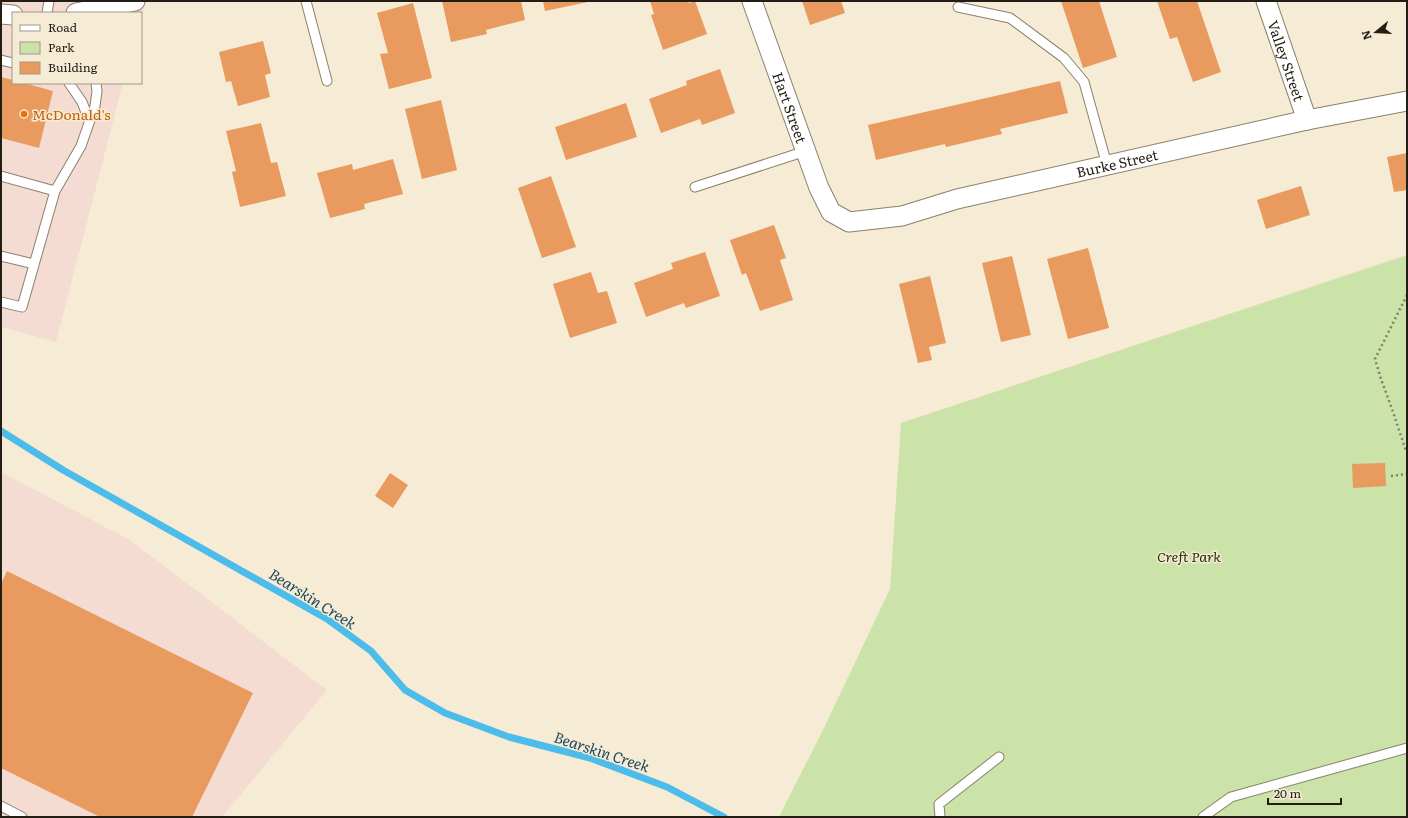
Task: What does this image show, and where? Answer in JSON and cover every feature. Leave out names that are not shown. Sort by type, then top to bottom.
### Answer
[{"type":"street","points":[[87,12],[135,1]]},
{"type":"street","name":"Hart Street","points":[[752,1],[806,151],[830,212]]},
{"type":"street","name":"Valley Street","points":[[1266,1],[1307,120]]},
{"type":"street","points":[[1,14],[12,15]]},
{"type":"street","name":"Burke Street","points":[[830,212],[849,222],[902,216],[958,199],[1107,165],[1307,120],[1407,101]]},
{"type":"lane","points":[[47,12],[49,1]]},
{"type":"lane","points":[[306,1],[327,81]]},
{"type":"lane","points":[[958,7],[1010,18],[1064,58],[1084,82],[1107,165]]},
{"type":"lane","points":[[1,60],[12,63]]},
{"type":"lane","points":[[70,84],[82,102],[89,120]]},
{"type":"lane","points":[[1,302],[22,308],[55,191],[81,146],[95,106],[97,91],[96,84]]},
{"type":"lane","points":[[695,188],[806,151]]},
{"type":"lane","points":[[1,176],[55,191]]},
{"type":"lane","points":[[1,256],[34,264]]},
{"type":"lane","points":[[1203,817],[1231,797],[1407,748]]},
{"type":"lane","points":[[940,817],[939,804],[999,757]]},
{"type":"lane","points":[[1,806],[22,817]]},
{"type":"path","points":[[1407,295],[1375,359],[1405,448],[1407,450]]},
{"type":"path","points":[[1391,476],[1407,474]]},
{"type":"shaded area","points":[[1,1],[146,1],[142,15],[142,12],[12,12],[12,84],[123,84],[56,342],[1,327]]},
{"type":"shaded area","points":[[1,472],[130,540],[327,690],[222,817],[1,817]]},
{"type":"green space","name":"Creft Park","points":[[1407,255],[1407,817],[779,817],[823,730],[890,589],[901,423]]},
{"type":"building","points":[[442,1],[521,1],[525,20],[486,30],[487,34],[451,42]]},
{"type":"building","points":[[543,1],[588,1],[588,2],[545,11]]},
{"type":"building","points":[[650,1],[688,1],[689,3],[695,1],[707,34],[663,50],[651,15],[654,14]]},
{"type":"building","points":[[802,1],[841,1],[845,13],[810,25]]},
{"type":"building","points":[[1061,1],[1099,1],[1117,57],[1083,68]]},
{"type":"building","points":[[1157,1],[1197,1],[1221,72],[1193,82],[1177,37],[1170,39]]},
{"type":"building","points":[[413,3],[432,78],[389,89],[380,54],[388,53],[377,13]]},
{"type":"building","points":[[263,41],[271,73],[265,75],[270,97],[238,106],[231,81],[226,82],[219,52]]},
{"type":"building","points":[[720,69],[735,113],[702,125],[700,119],[661,133],[649,99],[687,85],[686,81]]},
{"type":"building","name":"McDonald's","points":[[1,77],[12,80],[12,84],[28,84],[53,91],[39,148],[1,138]]},
{"type":"building","points":[[1060,81],[1068,113],[1000,129],[1002,134],[946,147],[945,144],[876,160],[868,125]]},
{"type":"building","points":[[441,100],[457,170],[422,179],[405,109]]},
{"type":"building","points":[[626,103],[637,137],[566,160],[555,127]]},
{"type":"building","points":[[261,123],[271,163],[277,162],[286,196],[240,207],[232,172],[236,171],[226,131]]},
{"type":"building","points":[[1407,153],[1407,190],[1394,192],[1387,157]]},
{"type":"building","points":[[393,159],[403,194],[364,204],[365,209],[330,218],[317,173],[352,164],[353,170]]},
{"type":"building","points":[[551,176],[576,247],[542,258],[518,188]]},
{"type":"building","points":[[1301,186],[1310,215],[1266,229],[1257,200]]},
{"type":"building","points":[[774,225],[786,258],[780,260],[793,300],[760,311],[746,273],[742,275],[730,240]]},
{"type":"building","points":[[1088,248],[1109,328],[1068,339],[1047,259]]},
{"type":"building","points":[[705,252],[720,296],[686,308],[684,303],[646,317],[634,283],[673,269],[671,263]]},
{"type":"building","points":[[1012,256],[1031,335],[1001,342],[982,263]]},
{"type":"building","points":[[591,272],[598,293],[607,291],[617,323],[570,338],[553,284]]},
{"type":"building","points":[[930,276],[946,343],[929,347],[932,360],[918,363],[899,284]]},
{"type":"building","points":[[1385,463],[1386,486],[1353,488],[1352,464]]},
{"type":"building","points":[[390,473],[408,485],[393,508],[375,496]]},
{"type":"building","points":[[7,571],[253,693],[192,817],[100,817],[1,768],[1,584]]},
{"type":"waterway","name":"Bearskin Creek","points":[[1,431],[63,470],[327,619],[371,651],[405,690],[445,713],[509,737],[590,758],[667,787],[724,817]]},
{"type":"place","name":"McDonald's","points":[[24,114]]}]
